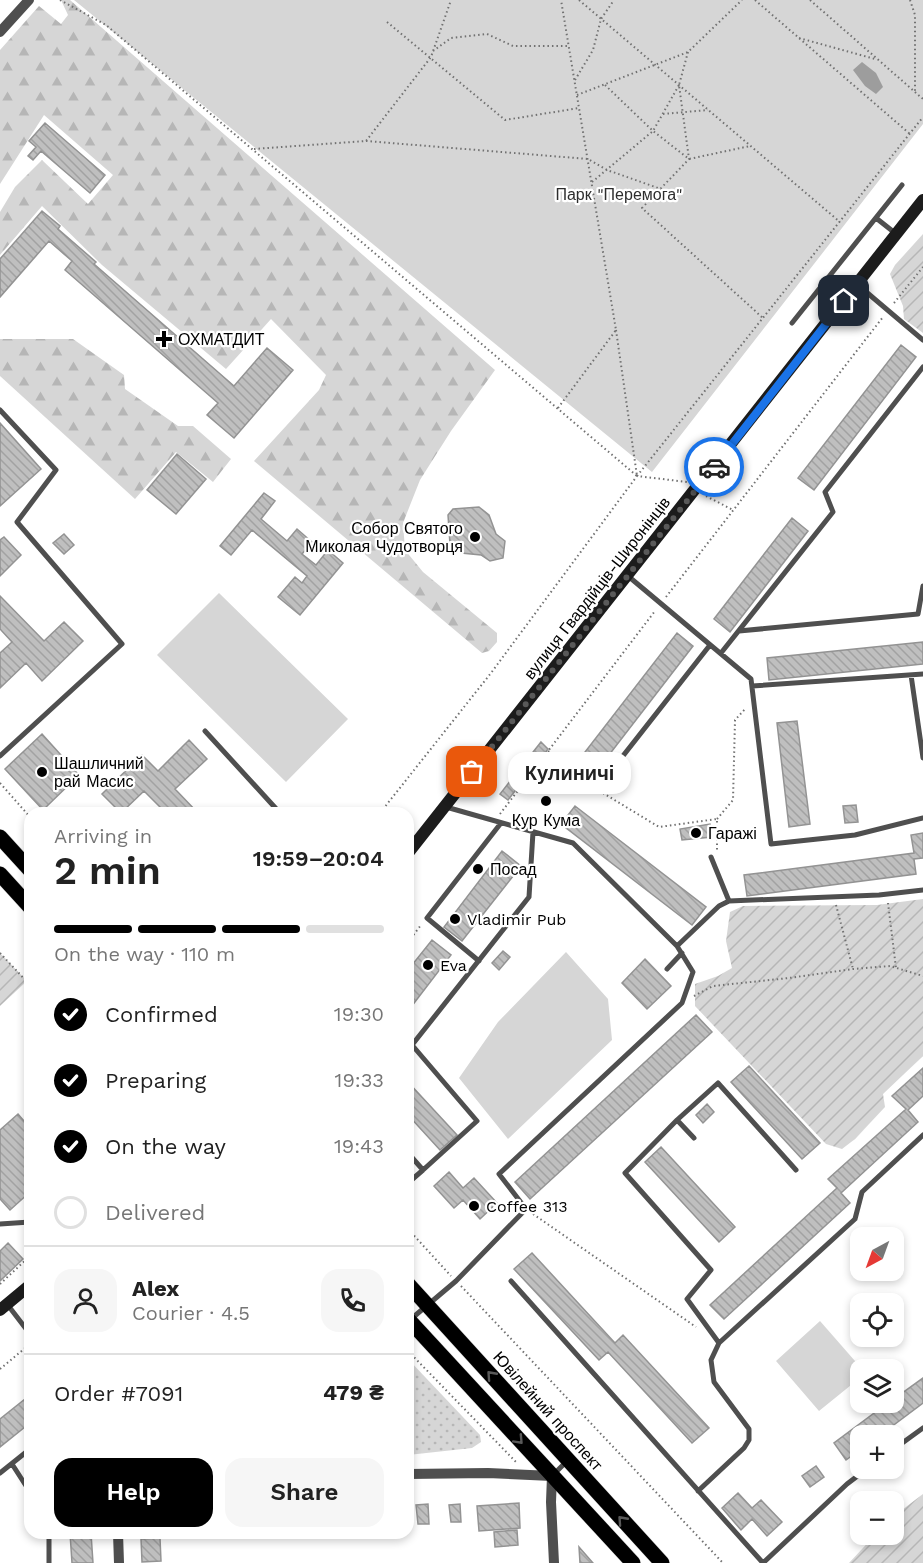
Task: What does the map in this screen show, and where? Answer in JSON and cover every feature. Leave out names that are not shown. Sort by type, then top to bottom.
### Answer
[{"type":"main road","name":"вулиця Гвардійців-Широнінців","points":[[414,846],[923,201]]},
{"type":"main road","points":[[0,837],[24,863]]},
{"type":"main road","points":[[0,874],[24,900]]},
{"type":"main road","points":[[4,1307],[24,1290]]},
{"type":"main road","name":"Ювілейний проспект","points":[[414,1290],[662,1563]]},
{"type":"main road","points":[[414,1325],[633,1563]]},
{"type":"street","points":[[0,32],[29,0]]},
{"type":"street","points":[[414,1474],[488,1473],[552,1476],[554,1563]]},
{"type":"street","points":[[118,1539],[119,1563]]},
{"type":"lane","points":[[792,323],[902,185]]},
{"type":"lane","points":[[876,218],[896,234]]},
{"type":"lane","points":[[857,284],[923,340]]},
{"type":"lane","points":[[721,653],[833,512],[825,492],[923,367]]},
{"type":"lane","points":[[0,410],[56,470],[17,522],[122,644],[0,756]]},
{"type":"lane","points":[[628,576],[751,679],[771,844],[855,835],[923,818]]},
{"type":"lane","points":[[739,631],[918,614],[923,586]]},
{"type":"lane","points":[[597,789],[711,645]]},
{"type":"lane","points":[[752,686],[923,674]]},
{"type":"lane","points":[[910,675],[923,758]]},
{"type":"lane","points":[[205,731],[275,807]]},
{"type":"lane","points":[[414,1316],[456,1281],[526,1209],[500,1174],[682,1003],[693,972],[677,946],[573,843],[445,807]]},
{"type":"lane","points":[[479,961],[427,918],[498,822]]},
{"type":"lane","points":[[414,1042],[529,897],[533,832]]},
{"type":"lane","points":[[711,856],[729,901]]},
{"type":"lane","points":[[677,946],[719,906],[729,901],[834,897],[923,890]]},
{"type":"lane","points":[[667,969],[682,953]]},
{"type":"lane","points":[[414,1047],[477,1121],[414,1178]]},
{"type":"lane","points":[[719,1343],[687,1299],[711,1270],[625,1173],[677,1120],[718,1083],[796,1170]]},
{"type":"lane","points":[[677,1120],[694,1138]]},
{"type":"lane","points":[[698,1491],[744,1448],[749,1440],[749,1429],[714,1382],[711,1360],[719,1343],[855,1219],[862,1192],[923,1135]]},
{"type":"lane","points":[[414,1160],[423,1170]]},
{"type":"lane","points":[[0,1224],[24,1222]]},
{"type":"lane","points":[[511,1281],[763,1563],[854,1479]]},
{"type":"lane","points":[[4,1307],[24,1328]]},
{"type":"lane","points":[[904,1442],[923,1428]]},
{"type":"lane","points":[[0,1473],[24,1454]]},
{"type":"lane","points":[[552,1476],[568,1460]]},
{"type":"lane","points":[[12,1464],[24,1483]]},
{"type":"lane","points":[[49,1539],[49,1563]]},
{"type":"path","points":[[60,0],[106,25],[637,476],[689,482]]},
{"type":"path","points":[[366,141],[431,57],[451,0]]},
{"type":"path","points":[[561,0],[616,330],[637,476]]},
{"type":"path","points":[[579,0],[840,222]]},
{"type":"path","points":[[575,80],[593,50],[601,19],[614,0]]},
{"type":"path","points":[[577,95],[688,52],[742,0]]},
{"type":"path","points":[[757,0],[910,134]]},
{"type":"path","points":[[810,0],[923,99]]},
{"type":"path","points":[[910,0],[915,15],[915,92]]},
{"type":"path","points":[[387,22],[505,120],[579,108]]},
{"type":"path","points":[[433,51],[451,38],[487,34],[513,46],[569,46]]},
{"type":"path","points":[[797,37],[877,59]]},
{"type":"path","points":[[592,183],[653,131],[679,85],[688,52]]},
{"type":"path","points":[[605,84],[653,131],[689,159]]},
{"type":"path","points":[[679,85],[689,159]]},
{"type":"path","points":[[663,114],[708,110]]},
{"type":"path","points":[[385,807],[491,673],[637,476],[923,117]]},
{"type":"path","points":[[253,149],[366,141],[588,159],[607,170],[661,189]]},
{"type":"path","points":[[750,146],[689,159],[642,208],[764,319]]},
{"type":"path","points":[[498,822],[661,604],[923,267]]},
{"type":"path","points":[[558,409],[616,330]]},
{"type":"path","points":[[704,494],[733,510]]},
{"type":"path","points":[[715,867],[717,819],[733,800],[735,720],[754,700]]},
{"type":"path","points":[[0,783],[24,809]]},
{"type":"path","points":[[659,827],[717,819]]},
{"type":"path","points":[[886,894],[896,968]]},
{"type":"path","points":[[834,897],[853,969]]},
{"type":"path","points":[[414,934],[427,918]]},
{"type":"path","points":[[0,953],[24,979]]},
{"type":"path","points":[[682,1003],[713,986],[853,969],[890,966],[923,976]]},
{"type":"path","points":[[526,1209],[700,1330]]},
{"type":"path","points":[[414,1235],[723,1563]]},
{"type":"path","points":[[0,1284],[24,1262]]},
{"type":"path","points":[[0,1369],[24,1349]]},
{"type":"path","points":[[414,1357],[528,1475]]},
{"type":"green space","points":[[61,0],[70,0],[495,370],[451,431],[420,480],[403,523],[405,550],[423,572],[497,633],[497,642],[489,651],[482,653],[254,461],[319,390],[326,375],[271,319],[226,369],[102,265],[42,206],[0,255],[0,212],[15,187],[42,160],[88,204],[113,175],[44,115],[0,184],[0,50],[39,6],[61,24],[68,15]]},
{"type":"green space","name":"Парк \"Перемога\"","points":[[74,0],[923,0],[923,124],[652,472]]},
{"type":"green space","points":[[923,234],[923,333],[904,319],[903,306],[890,274],[895,265]]},
{"type":"green space","points":[[0,339],[73,339],[124,375],[125,389],[178,426],[193,426],[231,459],[213,482],[176,452],[135,499],[0,376]]},
{"type":"green space","points":[[219,593],[348,719],[286,782],[157,655]]},
{"type":"green space","points":[[923,899],[923,1056],[883,1094],[885,1107],[855,1139],[842,1149],[826,1144],[695,1006],[695,984],[732,968],[726,941],[730,912],[743,906],[877,905]]},
{"type":"green space","points":[[566,952],[608,999],[612,1040],[508,1139],[459,1078],[498,1022]]},
{"type":"green space","points":[[0,953],[24,978],[24,984],[0,1006]]},
{"type":"green space","points":[[820,1321],[853,1359],[850,1359],[850,1386],[819,1411],[776,1361]]},
{"type":"green space","points":[[414,1365],[480,1435],[481,1442],[472,1448],[414,1454]]},
{"type":"green space","points":[[923,1494],[923,1563],[849,1563],[866,1545],[904,1545],[904,1508]]},
{"type":"shaded area","points":[[862,62],[876,73],[883,87],[876,94],[865,86],[853,70]]},
{"type":"building","points":[[45,123],[105,175],[90,193],[41,151],[33,160],[28,156],[36,147],[29,141]]},
{"type":"building","points":[[42,211],[60,226],[58,229],[96,262],[94,264],[234,386],[267,348],[293,370],[234,438],[207,415],[218,403],[65,270],[72,261],[49,241],[0,297],[0,259]]},
{"type":"building","points":[[901,345],[916,357],[814,490],[798,478]]},
{"type":"building","points":[[0,423],[41,469],[0,506]]},
{"type":"building","points":[[177,454],[206,479],[176,514],[147,490]]},
{"type":"building","points":[[264,493],[275,501],[261,519],[287,541],[297,529],[312,542],[302,554],[316,565],[328,550],[343,563],[300,615],[278,597],[295,577],[302,583],[307,576],[252,530],[231,555],[220,546]]},
{"type":"building","name":"Собор Святого Миколая Чудотворця","points":[[479,507],[489,515],[496,534],[505,541],[503,558],[490,561],[481,555],[461,553],[450,544],[448,515],[453,509]]},
{"type":"building","points":[[792,518],[808,531],[730,632],[714,619]]},
{"type":"building","points":[[64,534],[74,545],[64,554],[53,543]]},
{"type":"building","points":[[4,537],[21,555],[0,576],[0,540]]},
{"type":"building","points":[[0,596],[44,641],[64,622],[83,641],[42,681],[26,663],[0,688],[0,653],[12,642],[0,629]]},
{"type":"building","points":[[677,633],[693,646],[592,777],[575,765]]},
{"type":"building","points":[[923,642],[923,664],[769,680],[767,658]]},
{"type":"building","points":[[797,721],[810,824],[789,827],[777,723]]},
{"type":"building","name":"Шашличний рай Масис","points":[[42,734],[79,775],[46,807],[40,807],[5,769]]},
{"type":"building","points":[[189,740],[207,759],[175,789],[192,807],[160,807],[144,791],[127,807],[115,807],[102,794],[142,755],[158,771]]},
{"type":"building","points":[[541,742],[548,749],[508,800],[500,794]]},
{"type":"building","points":[[856,805],[858,822],[845,823],[843,806]]},
{"type":"building","points":[[575,806],[706,907],[692,925],[561,824]]},
{"type":"building","name":"Гаражі","points":[[710,824],[712,837],[682,840],[680,829]]},
{"type":"building","points":[[923,833],[923,858],[914,859],[916,874],[747,896],[744,875],[914,853],[911,835]]},
{"type":"building","points":[[502,851],[521,866],[462,941],[444,927]]},
{"type":"building","points":[[432,940],[451,955],[414,1003],[414,962]]},
{"type":"building","points":[[503,951],[510,957],[499,970],[492,963]]},
{"type":"building","points":[[645,959],[671,986],[647,1009],[622,983]]},
{"type":"building","points":[[696,1015],[712,1032],[530,1199],[515,1182]]},
{"type":"building","points":[[749,1066],[820,1143],[802,1159],[731,1082]]},
{"type":"building","points":[[923,1068],[923,1096],[908,1110],[918,1122],[841,1193],[850,1203],[724,1319],[710,1305],[837,1188],[828,1179],[906,1109],[892,1096]]},
{"type":"building","points":[[414,1088],[457,1135],[440,1150],[414,1122]]},
{"type":"building","points":[[707,1104],[714,1112],[703,1123],[696,1115]]},
{"type":"building","points":[[18,1114],[24,1121],[24,1197],[10,1210],[0,1199],[0,1130]]},
{"type":"building","points":[[661,1147],[735,1227],[719,1242],[645,1162]]},
{"type":"building","points":[[449,1172],[463,1188],[474,1178],[497,1203],[480,1219],[463,1200],[454,1208],[434,1186]]},
{"type":"building","points":[[8,1243],[23,1259],[0,1281],[0,1251]]},
{"type":"building","points":[[532,1253],[615,1343],[623,1335],[709,1428],[692,1443],[608,1352],[599,1360],[514,1269]]},
{"type":"building","points":[[923,1378],[923,1403],[894,1425],[858,1425],[874,1413],[904,1413],[904,1392]]},
{"type":"building","points":[[24,1400],[24,1428],[0,1447],[0,1419]]},
{"type":"building","points":[[850,1431],[850,1457],[846,1460],[834,1443]]},
{"type":"building","points":[[816,1466],[824,1477],[810,1487],[802,1476]]},
{"type":"building","points":[[738,1493],[752,1508],[761,1500],[782,1522],[767,1536],[752,1519],[741,1530],[722,1508]]},
{"type":"building","points":[[519,1503],[520,1528],[479,1531],[477,1506]]},
{"type":"building","points":[[428,1504],[429,1524],[418,1524],[416,1505]]},
{"type":"building","points":[[460,1504],[461,1522],[451,1522],[449,1505]]},
{"type":"building","points":[[517,1530],[518,1545],[495,1547],[494,1532]]},
{"type":"building","points":[[70,1539],[91,1539],[93,1563],[72,1563]]},
{"type":"building","points":[[141,1539],[160,1539],[161,1561],[142,1562]]},
{"type":"building","points":[[579,1547],[593,1563],[580,1563]]},
{"type":"way so far","points":[[472,772],[714,467]]},
{"type":"place","name":"ОХМАТДИТ","points":[[164,339]]},
{"type":"place","name":"Собор Святого Миколая Чудотворця","points":[[475,537]]},
{"type":"place","name":"Шашличний рай Масис","points":[[42,772]]},
{"type":"place","name":"Кулиничі","points":[[472,772]]},
{"type":"place","name":"Кур Кума","points":[[546,801]]},
{"type":"place","name":"Гаражі","points":[[696,833]]},
{"type":"place","name":"Посад","points":[[478,869]]},
{"type":"place","name":"Vladimir Pub","points":[[455,919]]},
{"type":"place","name":"Eva","points":[[428,965]]},
{"type":"place","name":"Coffee 313","points":[[474,1206]]},
{"type":"route","points":[[714,467],[844,301]]}]
